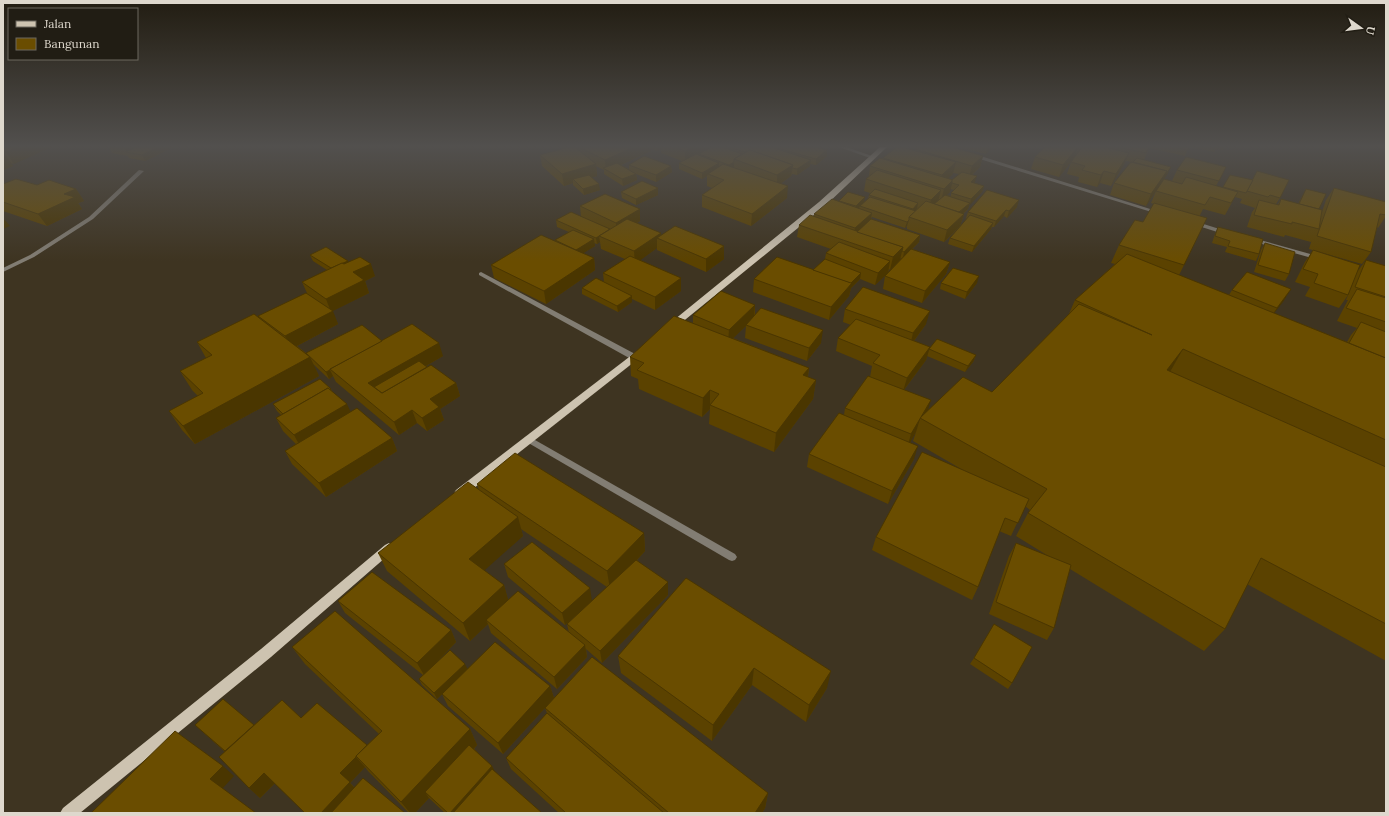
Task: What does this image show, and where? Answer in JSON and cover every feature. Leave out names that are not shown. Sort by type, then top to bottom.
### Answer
[{"type":"main road","points":[[664,333],[822,204],[842,185]]},
{"type":"main road","points":[[453,498],[528,439],[580,401],[646,347]]},
{"type":"main road","points":[[68,813],[266,653],[396,542]]},
{"type":"street","points":[[3,270],[32,256],[91,218],[126,185]]},
{"type":"street","points":[[1069,185],[1169,216]]},
{"type":"street","points":[[1185,221],[1231,234]]},
{"type":"street","points":[[1246,238],[1323,259]]},
{"type":"street","points":[[481,274],[634,357]]},
{"type":"street","points":[[528,439],[732,558]]},
{"type":"building","points":[[3,185],[64,185],[76,189],[64,194],[75,197],[38,214],[3,202]]},
{"type":"building","points":[[579,185],[596,185],[583,189]]},
{"type":"building","points":[[634,185],[651,185],[658,188],[636,199],[621,192]]},
{"type":"building","points":[[717,185],[788,186],[752,214],[702,195]]},
{"type":"building","points":[[885,185],[925,185],[941,190],[931,200]]},
{"type":"building","points":[[931,185],[948,185],[944,189]]},
{"type":"building","points":[[959,185],[984,186],[971,199],[951,193]]},
{"type":"building","points":[[1121,185],[1157,185],[1151,194]]},
{"type":"building","points":[[1160,185],[1214,185],[1238,192],[1231,203],[1210,197],[1205,205],[1156,191]]},
{"type":"building","points":[[1224,185],[1250,185],[1246,193],[1223,187]]},
{"type":"building","points":[[1250,185],[1286,185],[1280,198],[1270,195],[1268,197],[1247,191]]},
{"type":"building","points":[[1334,188],[1386,202],[1386,215],[1380,214],[1371,252],[1317,236]]},
{"type":"building","points":[[875,189],[918,203],[913,209],[869,195]]},
{"type":"building","points":[[1306,189],[1326,194],[1319,209],[1299,204]]},
{"type":"building","points":[[987,190],[1019,200],[1009,211],[1006,210],[996,221],[968,212]]},
{"type":"building","points":[[848,192],[865,197],[856,206],[839,201]]},
{"type":"building","points":[[605,194],[640,209],[616,223],[580,206]]},
{"type":"building","points":[[945,195],[970,203],[959,212],[934,204]]},
{"type":"building","points":[[870,197],[916,211],[909,217],[907,222],[860,206]]},
{"type":"building","points":[[832,199],[872,213],[855,228],[814,214]]},
{"type":"building","points":[[1281,199],[1322,210],[1319,229],[1254,215],[1259,200],[1279,205]]},
{"type":"building","points":[[926,201],[964,214],[947,230],[909,217]]},
{"type":"building","points":[[1154,203],[1207,218],[1184,265],[1119,245],[1135,220],[1143,222]]},
{"type":"building","points":[[571,212],[610,229],[596,238],[556,220]]},
{"type":"building","points":[[810,215],[903,247],[893,257],[799,225]]},
{"type":"building","points":[[970,215],[993,223],[974,246],[950,238]]},
{"type":"building","points":[[627,219],[661,233],[634,251],[599,236]]},
{"type":"building","points":[[871,219],[920,235],[904,252],[902,251],[903,247],[857,232]]},
{"type":"building","points":[[675,226],[724,246],[706,259],[657,238]]},
{"type":"building","points":[[1218,227],[1263,239],[1259,254],[1228,246],[1230,241],[1215,236]]},
{"type":"building","points":[[573,230],[594,239],[576,250],[555,240]]},
{"type":"building","points":[[541,235],[594,258],[544,291],[491,265]]},
{"type":"building","points":[[839,242],[890,261],[878,273],[826,253]]},
{"type":"building","points":[[1265,243],[1295,252],[1289,274],[1258,265]]},
{"type":"building","points":[[326,247],[348,261],[331,268],[310,255]]},
{"type":"building","points":[[911,249],[950,262],[925,291],[885,276]]},
{"type":"building","points":[[1313,250],[1360,265],[1348,295],[1314,283],[1318,274],[1303,269]]},
{"type":"building","points":[[1127,254],[1386,358],[1386,440],[1183,349],[1167,370],[1386,467],[1386,624],[1261,558],[1225,629],[1028,513],[1047,489],[920,418],[963,377],[992,392],[1079,304],[1152,335],[1075,300]]},
{"type":"building","points":[[630,256],[681,278],[655,297],[603,273]]},
{"type":"building","points":[[360,257],[371,264],[353,272],[364,280],[326,299],[302,282],[342,263],[344,264]]},
{"type":"building","points":[[777,257],[852,283],[831,307],[754,279]]},
{"type":"building","points":[[825,259],[861,273],[851,283],[813,270]]},
{"type":"building","points":[[1366,260],[1386,266],[1386,297],[1355,287]]},
{"type":"building","points":[[953,268],[979,276],[967,292],[941,283]]},
{"type":"building","points":[[1247,272],[1291,289],[1277,308],[1232,290]]},
{"type":"building","points":[[596,278],[632,296],[617,306],[582,288]]},
{"type":"building","points":[[863,287],[930,311],[913,333],[845,309]]},
{"type":"building","points":[[1357,289],[1386,298],[1386,322],[1346,308]]},
{"type":"building","points":[[721,291],[755,305],[729,330],[693,315]]},
{"type":"building","points":[[306,293],[333,311],[285,336],[258,316]]},
{"type":"building","points":[[761,308],[823,330],[809,348],[746,325]]},
{"type":"building","points":[[254,314],[310,357],[183,426],[169,411],[203,393],[180,371],[212,355],[197,342]]},
{"type":"building","points":[[674,316],[809,368],[803,375],[816,380],[776,433],[710,405],[719,394],[710,390],[703,398],[637,370],[644,363],[630,357]]},
{"type":"building","points":[[856,319],[930,347],[907,378],[873,363],[880,355],[838,338]]},
{"type":"building","points":[[1361,322],[1386,332],[1386,358],[1349,343]]},
{"type":"building","points":[[412,324],[439,343],[368,383],[382,393],[431,365],[456,383],[430,399],[439,407],[422,418],[412,410],[394,422],[330,369]]},
{"type":"building","points":[[362,325],[382,341],[326,372],[306,353]]},
{"type":"building","points":[[937,339],[976,355],[968,366],[929,349]]},
{"type":"building","points":[[419,361],[427,367],[382,393],[374,387]]},
{"type":"building","points":[[868,376],[931,400],[911,434],[845,408]]},
{"type":"building","points":[[320,379],[331,389],[329,390],[328,388],[283,414],[273,404]]},
{"type":"building","points":[[328,388],[347,404],[294,435],[276,418]]},
{"type":"building","points":[[357,408],[392,438],[319,483],[285,451]]},
{"type":"building","points":[[839,413],[918,446],[892,491],[809,454]]},
{"type":"building","points":[[922,452],[1029,499],[1018,523],[1005,518],[978,587],[876,537]]},
{"type":"building","points":[[515,453],[644,533],[607,571],[477,484]]},
{"type":"building","points":[[468,482],[518,517],[469,559],[504,585],[463,623],[378,553]]},
{"type":"building","points":[[532,542],[590,588],[562,613],[504,564]]},
{"type":"building","points":[[1016,543],[1071,565],[1054,628],[996,602]]},
{"type":"building","points":[[636,560],[668,582],[600,651],[567,624]]},
{"type":"building","points":[[372,572],[451,630],[417,663],[338,601]]},
{"type":"building","points":[[686,578],[831,671],[809,705],[754,668],[713,725],[618,656]]},
{"type":"building","points":[[518,591],[585,645],[554,677],[486,620]]},
{"type":"building","points":[[335,611],[470,729],[401,802],[356,756],[382,731],[292,647]]},
{"type":"building","points":[[994,624],[1032,647],[1012,683],[974,658]]},
{"type":"building","points":[[495,642],[550,686],[498,743],[442,694]]},
{"type":"building","points":[[450,650],[465,664],[434,693],[419,679]]},
{"type":"building","points":[[592,657],[768,793],[755,813],[669,813],[545,708]]},
{"type":"building","points":[[223,699],[254,725],[225,751],[195,725]]},
{"type":"building","points":[[282,700],[301,718],[317,703],[367,745],[340,773],[350,782],[321,813],[305,813],[264,773],[249,788],[219,757]]},
{"type":"building","points":[[547,713],[664,813],[566,813],[506,758]]},
{"type":"building","points":[[175,731],[223,766],[210,779],[256,813],[91,813]]},
{"type":"building","points":[[469,745],[492,766],[450,813],[448,813],[425,792]]},
{"type":"building","points":[[492,769],[542,813],[453,813]]},
{"type":"building","points":[[363,778],[405,813],[331,813]]}]
